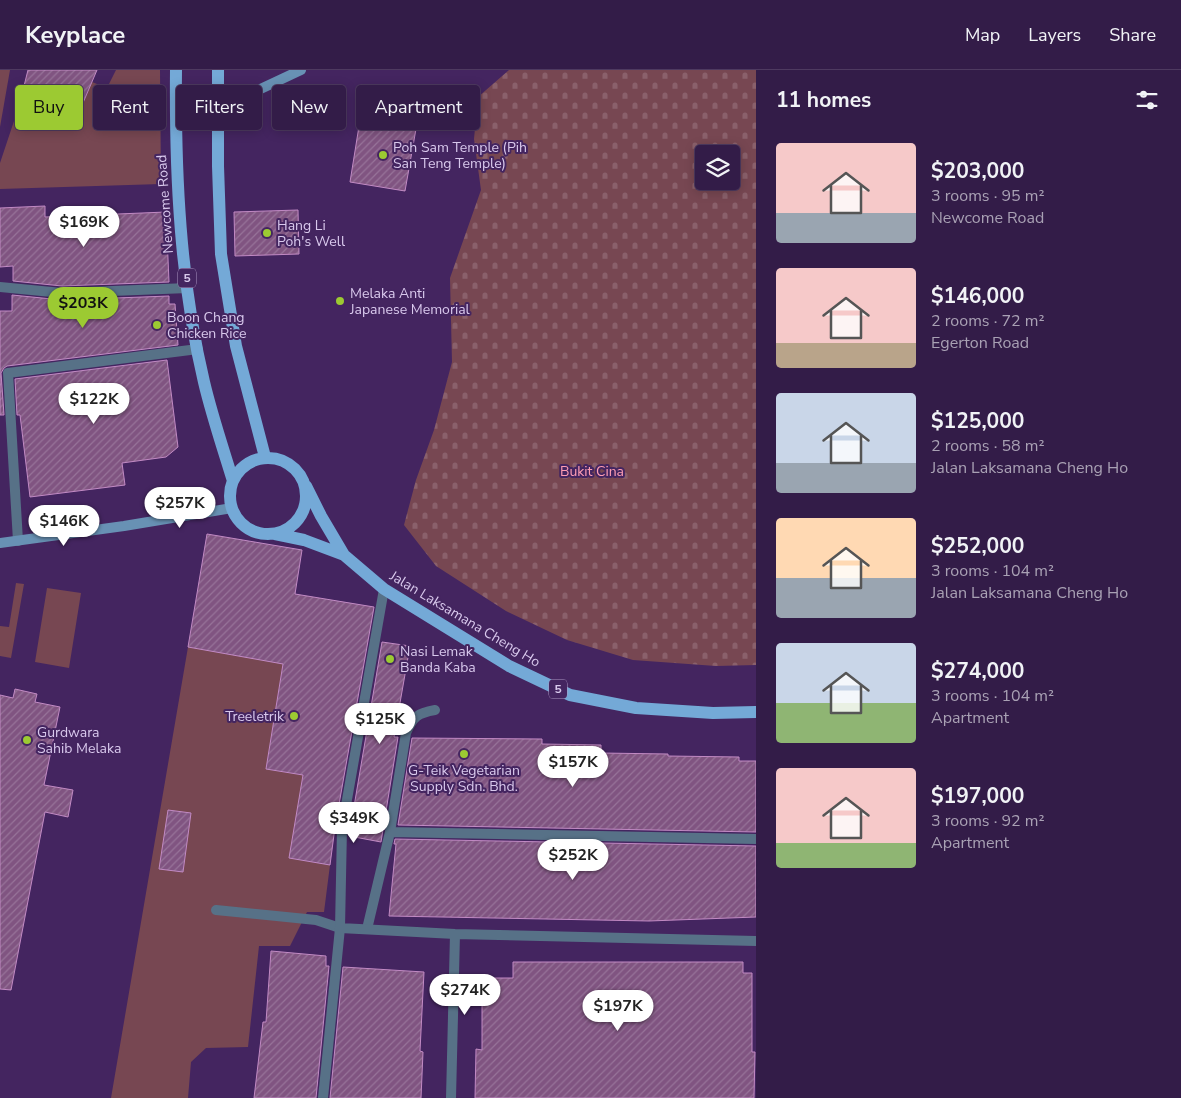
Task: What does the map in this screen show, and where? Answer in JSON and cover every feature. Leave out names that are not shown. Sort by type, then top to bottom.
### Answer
[{"type":"main road","name":"Newcome Road","points":[[176,70],[175,132],[179,207],[188,288],[204,382],[233,480]]},
{"type":"main road","points":[[218,70],[218,85]]},
{"type":"main road","points":[[217,130],[222,254],[236,346],[265,457],[255,459],[246,464],[233,480]]},
{"type":"main road","name":"5","points":[[265,457],[279,458],[291,464],[300,474],[306,486]]},
{"type":"main road","name":"5","points":[[233,480],[230,499],[236,517],[252,530],[262,534],[273,534]]},
{"type":"main road","points":[[273,534],[285,530],[296,522],[303,512],[307,499],[306,486]]},
{"type":"main road","name":"Jalan Laksamana Cheng Ho","points":[[306,486],[344,555],[384,589],[509,666],[570,695],[636,708],[713,713],[756,712]]},
{"type":"main road","name":"Jalan Laksamana Cheng Ho","points":[[273,534],[304,540],[344,555]]},
{"type":"street","points":[[262,88],[301,70]]},
{"type":"street","points":[[0,288],[62,293],[188,288]]},
{"type":"street","points":[[18,541],[8,372],[198,349]]},
{"type":"street","points":[[0,543],[124,526],[232,508]]},
{"type":"street","points":[[323,1098],[340,928],[342,828],[384,589]]},
{"type":"street","points":[[367,929],[390,832],[406,733],[411,721],[422,712],[435,710]]},
{"type":"street","points":[[390,832],[756,838]]},
{"type":"street","points":[[216,910],[316,920],[340,928],[455,934],[756,941]]},
{"type":"street","points":[[451,1098],[455,934]]},
{"type":"green space","points":[[0,70],[10,70],[0,127]]},
{"type":"green space","points":[[116,70],[160,70],[160,85],[108,85]]},
{"type":"green space","name":"Bukit Cina","points":[[509,70],[756,70],[756,665],[716,666],[633,660],[567,640],[506,611],[436,566],[404,525],[416,480],[434,430],[452,362],[450,278],[481,190],[474,139],[475,130],[480,130],[480,95]]},
{"type":"green space","points":[[92,82],[100,85],[93,85],[93,130],[161,130],[161,184],[0,189],[0,163],[15,118],[15,130],[83,130],[83,103]]},
{"type":"green space","points":[[16,583],[24,584],[11,658],[0,656],[0,626],[9,627]]},
{"type":"green space","points":[[47,588],[81,593],[69,668],[35,662]]},
{"type":"green space","points":[[188,647],[283,663],[266,769],[303,775],[290,858],[330,865],[324,912],[307,912],[290,946],[259,946],[248,1047],[206,1048],[191,1062],[188,1098],[111,1098]]},
{"type":"building","points":[[28,70],[97,70],[83,103],[83,85],[24,85]]},
{"type":"building","name":"Poh Sam Temple (Pih San Teng Temple)","points":[[358,130],[416,130],[405,191],[350,182]]},
{"type":"building","points":[[45,206],[45,217],[166,212],[169,282],[62,286],[13,281],[13,266],[0,267],[0,208]]},
{"type":"building","name":"Hang Li Poh's Well","points":[[298,210],[299,254],[235,256],[234,212]]},
{"type":"building","points":[[12,295],[62,300],[169,296],[169,304],[175,304],[178,345],[7,366],[1,373],[4,415],[0,415],[0,311],[12,311]]},
{"type":"building","points":[[167,360],[178,447],[166,457],[122,463],[125,485],[30,497],[20,415],[17,415],[15,379]]},
{"type":"building","points":[[207,534],[302,550],[295,594],[374,607],[330,865],[289,858],[303,775],[266,769],[283,664],[188,647]]},
{"type":"building","points":[[382,642],[410,646],[394,737],[398,737],[381,842],[349,836]]},
{"type":"building","points":[[15,689],[37,694],[35,702],[60,707],[44,785],[73,790],[68,817],[45,812],[11,990],[0,989],[0,695],[13,698]]},
{"type":"building","points":[[412,738],[542,739],[542,744],[601,745],[601,753],[739,757],[739,761],[756,761],[756,832],[398,825]]},
{"type":"building","points":[[168,810],[191,813],[183,872],[159,869]]},
{"type":"building","points":[[395,839],[756,846],[756,917],[649,921],[389,916]]},
{"type":"building","points":[[271,951],[326,956],[326,966],[329,966],[316,1098],[254,1098],[263,1022],[266,1022]]},
{"type":"building","points":[[513,962],[743,962],[743,973],[752,973],[752,1052],[755,1052],[754,1098],[475,1098],[476,1049],[482,1050],[482,978],[513,978]]},
{"type":"building","points":[[343,967],[424,972],[420,1051],[423,1052],[421,1098],[330,1098]]},
{"type":"place","name":"Poh Sam Temple (Pih San Teng Temple)","points":[[383,155]]},
{"type":"place","name":"Hang Li Poh's Well","points":[[267,233]]},
{"type":"place","name":"Melaka Anti Japanese Memorial","points":[[340,301]]},
{"type":"place","name":"Boon Chang Chicken Rice","points":[[157,325]]},
{"type":"place","name":"Nasi Lemak Banda Kaba","points":[[390,659]]},
{"type":"place","name":"Treeletrik","points":[[294,716]]},
{"type":"place","name":"Gurdwara Sahib Melaka","points":[[27,740]]},
{"type":"place","name":"G-Teik Vegetarian Supply Sdn. Bhd.","points":[[464,754]]}]
